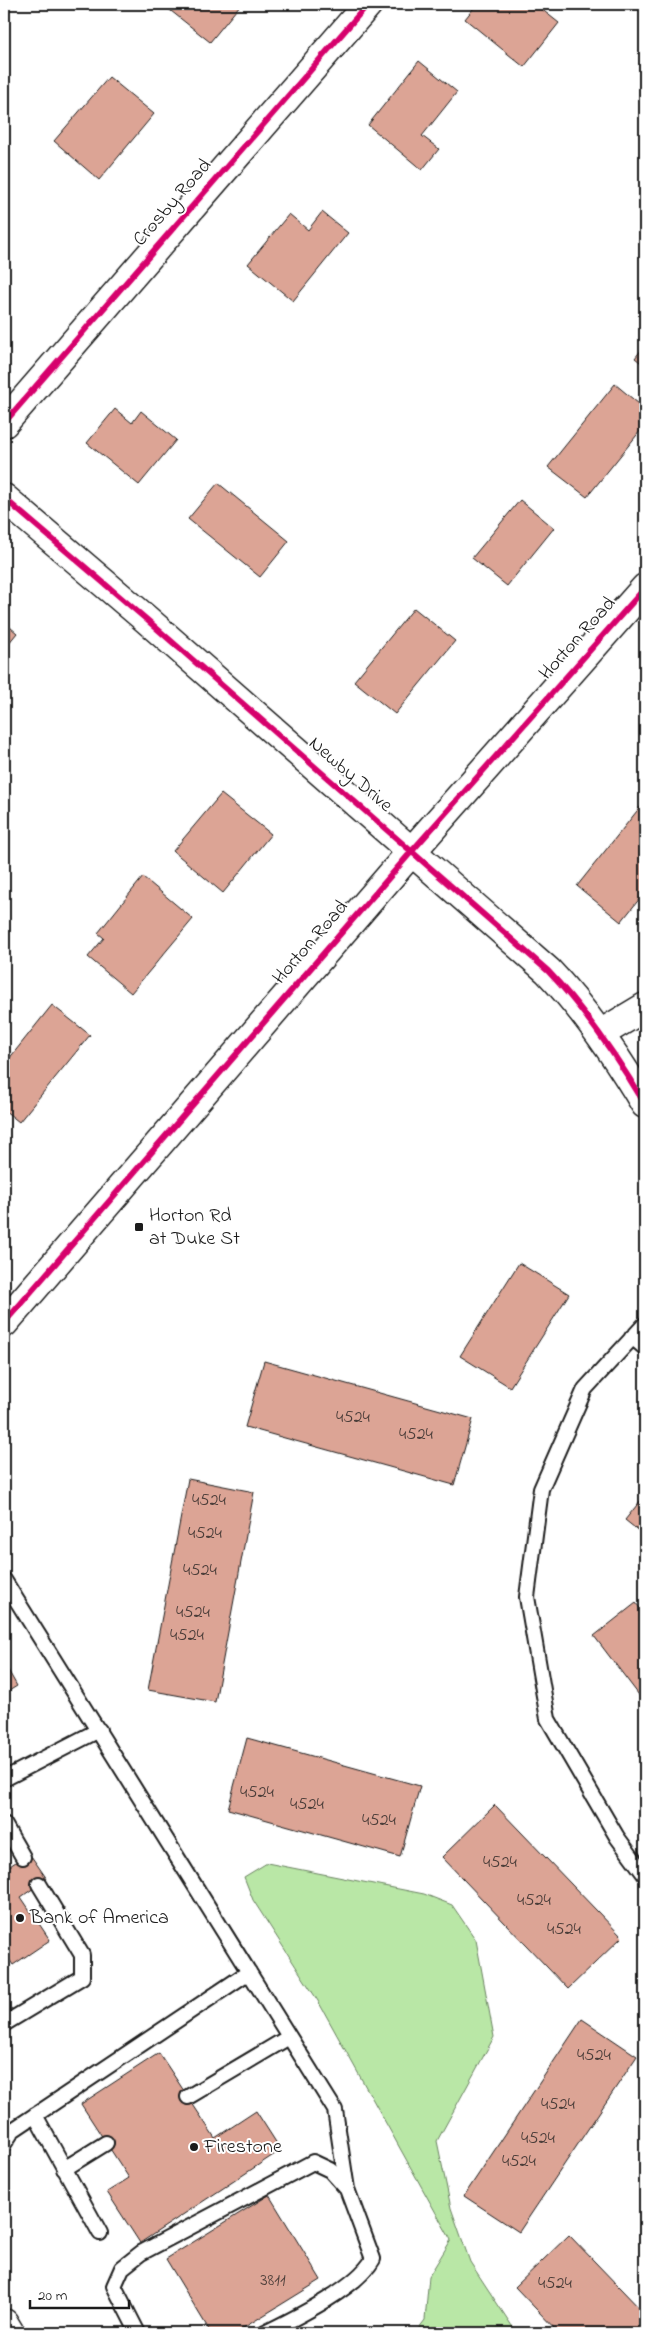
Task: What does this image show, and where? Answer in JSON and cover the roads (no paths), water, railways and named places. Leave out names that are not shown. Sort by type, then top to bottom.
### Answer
[{"type":"main road","name":"Crosby Road","points":[[4,423],[368,4]]},
{"type":"main road","name":"Newby Drive","points":[[4,498],[548,971],[572,996],[600,1034],[625,1070],[645,1104]]},
{"type":"main road","name":"Horton Road","points":[[4,1323],[412,851],[645,588]]},
{"type":"main road","points":[[600,1034],[645,1007]]},
{"type":"main road","points":[[4,2323],[10,2333]]},
{"type":"lane","points":[[645,1324],[585,1389],[541,1489],[527,1597],[548,1719],[618,1837],[645,1875]]},
{"type":"lane","points":[[632,1337],[645,1348]]},
{"type":"lane","points":[[4,1580],[335,2110],[347,2189],[373,2259],[367,2271],[311,2310],[265,2333]]},
{"type":"lane","points":[[4,1779],[99,1730]]},
{"type":"lane","points":[[4,1824],[23,1858]]},
{"type":"lane","points":[[4,2024],[82,1977],[82,1955],[39,1884]]},
{"type":"lane","points":[[4,2144],[13,2130],[249,1972]]},
{"type":"lane","points":[[188,2097],[289,2037]]},
{"type":"lane","points":[[35,2115],[100,2233]]},
{"type":"lane","points":[[64,2169],[106,2143]]},
{"type":"lane","points":[[138,2333],[114,2286],[122,2268],[141,2253],[313,2162],[330,2170],[347,2189]]},
{"type":"place","name":"Horton Rd at Duke St","points":[[139,1227]]},
{"type":"place","name":"Bank of America","points":[[20,1918]]},
{"type":"place","name":"Firestone","points":[[194,2147]]}]
